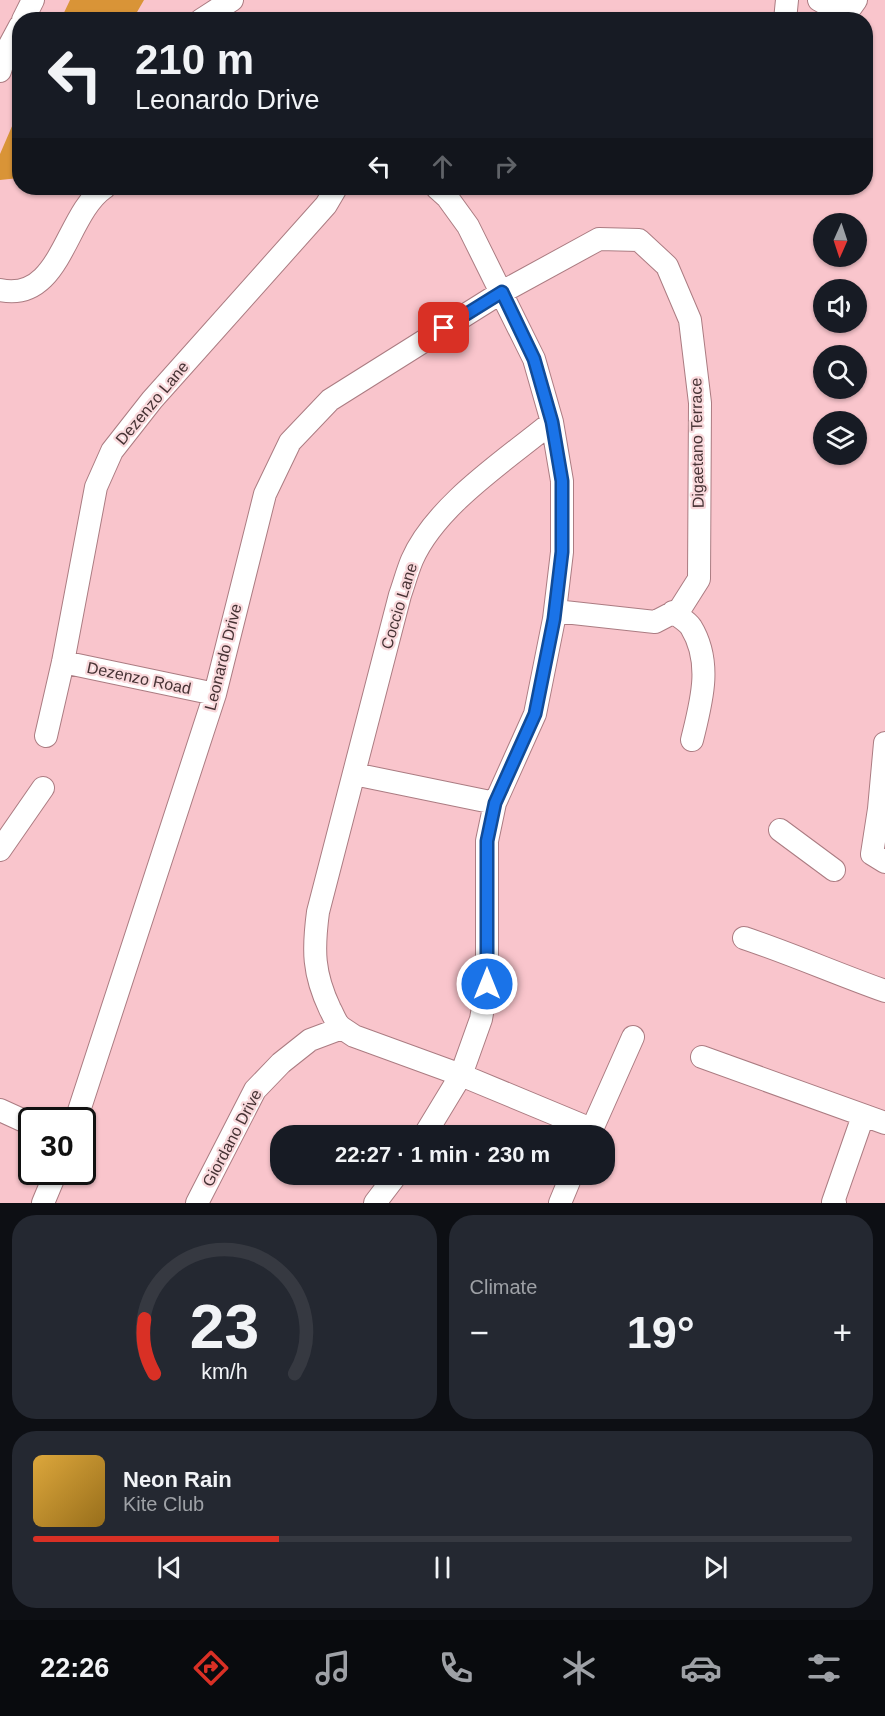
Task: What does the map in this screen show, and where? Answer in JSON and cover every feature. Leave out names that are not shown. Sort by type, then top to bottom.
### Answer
[{"type":"street","points":[[213,12],[232,0]]},
{"type":"street","points":[[819,0],[842,10],[851,7],[856,0]]},
{"type":"street","points":[[3,62],[12,43]]},
{"type":"street","points":[[0,290],[19,291],[34,286],[46,277],[76,221],[93,195]]},
{"type":"street","name":"Dezenzo Lane","points":[[46,736],[63,662],[96,487],[112,451],[152,400],[326,205],[332,195]]},
{"type":"street","points":[[431,1125],[461,1075],[481,1019],[487,984],[487,841],[495,803],[535,714],[555,611],[562,552],[562,481],[552,422],[534,359],[468,226],[445,195]]},
{"type":"street","name":"Digaetano Terrace","points":[[502,292],[598,239],[639,240],[667,266],[690,320],[700,403],[699,579],[680,609],[673,612]]},
{"type":"street","name":"Leonardo Drive","points":[[80,1107],[215,694],[265,494],[290,442],[330,400],[502,292]]},
{"type":"street","name":"Coccio Lane","points":[[342,1029],[325,998],[316,971],[314,944],[318,912],[400,595],[413,559],[435,524],[459,499],[552,422]]},
{"type":"street","points":[[555,611],[655,622],[673,612],[690,626],[701,654],[705,677],[692,740]]},
{"type":"street","name":"Dezenzo Road","points":[[63,662],[215,694]]},
{"type":"street","points":[[885,743],[872,854],[885,862]]},
{"type":"street","points":[[354,774],[495,803]]},
{"type":"street","points":[[0,850],[43,788]]},
{"type":"street","points":[[780,830],[834,870]]},
{"type":"street","points":[[744,938],[796,955],[824,969],[885,991]]},
{"type":"street","points":[[342,1029],[354,1036],[461,1075],[574,1125]]},
{"type":"street","name":"Giordano Drive","points":[[197,1203],[255,1090],[281,1063],[310,1040],[342,1029]]},
{"type":"street","points":[[593,1125],[633,1037]]},
{"type":"street","points":[[702,1058],[885,1123]]},
{"type":"street","points":[[0,1110],[18,1118]]},
{"type":"street","points":[[834,1203],[863,1116]]},
{"type":"street","points":[[43,1203],[51,1185]]},
{"type":"street","points":[[375,1203],[389,1185]]},
{"type":"street","points":[[560,1203],[567,1185]]},
{"type":"shaded area","points":[[70,0],[144,0],[137,12],[64,12]]},
{"type":"shaded area","points":[[12,126],[12,179],[0,180],[0,154]]},
{"type":"route","points":[[444,328],[502,292],[534,359],[552,422],[562,481],[560,572],[554,619],[535,714],[495,803],[487,841],[487,984]]}]
